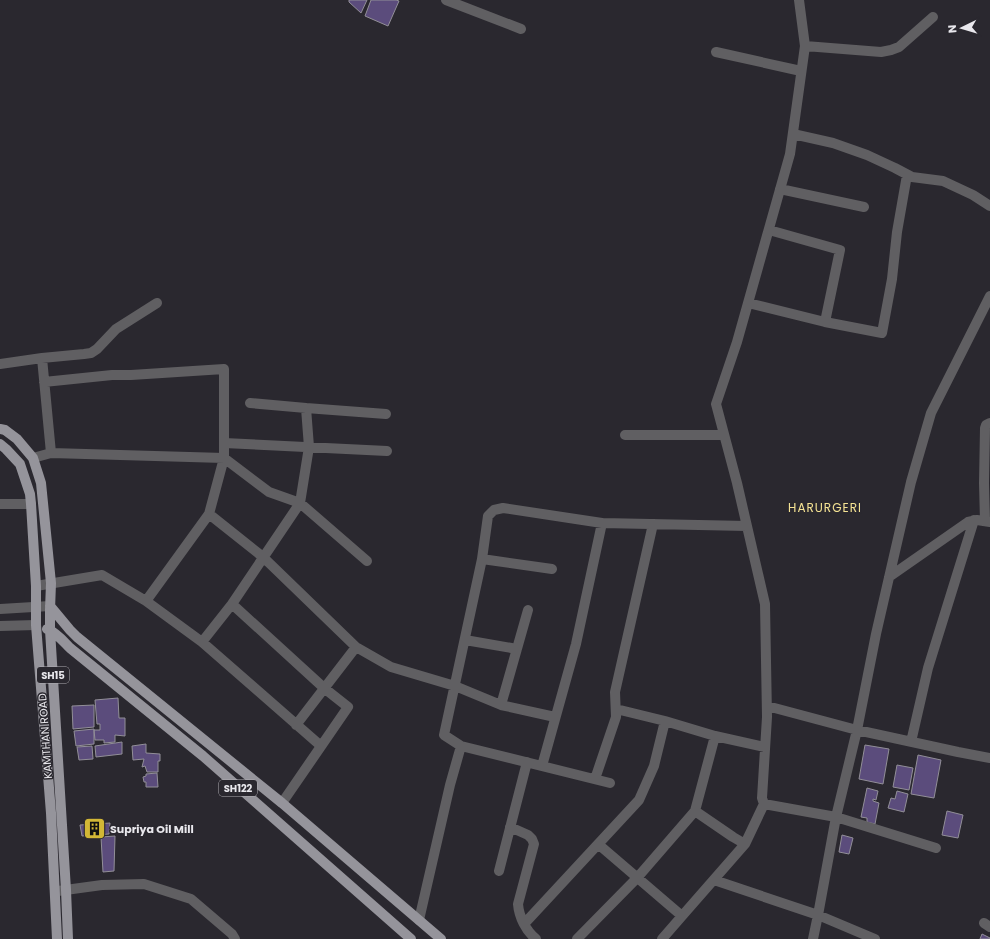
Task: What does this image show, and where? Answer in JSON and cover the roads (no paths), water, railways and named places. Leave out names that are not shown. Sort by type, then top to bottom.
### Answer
[{"type":"main road","name":"KAMTHAN ROAD","points":[[0,428],[17,439],[33,458],[41,484],[52,583],[50,630],[68,939]]},
{"type":"main road","name":"KAMTHAN ROAD","points":[[0,444],[20,464],[30,494],[36,586],[36,625],[51,813],[57,939]]},
{"type":"main road","points":[[26,482],[40,478]]},
{"type":"main road","points":[[50,606],[77,637],[282,803],[441,939]]},
{"type":"main road","name":"SH122","points":[[36,625],[50,630],[63,640],[70,648],[203,756],[411,939]]},
{"type":"street","points":[[446,0],[522,29]]},
{"type":"street","points":[[662,939],[745,844],[764,804],[762,798],[767,717],[765,604],[716,404],[737,342],[790,154],[805,46],[799,0]]},
{"type":"street","points":[[805,46],[881,52],[891,50],[899,47],[933,17]]},
{"type":"street","points":[[716,52],[801,71]]},
{"type":"street","points":[[793,134],[833,143],[867,154],[912,177],[943,181],[973,195],[990,206]]},
{"type":"street","points":[[748,303],[825,322],[882,333],[892,279],[897,232],[908,175]]},
{"type":"street","points":[[780,189],[864,207]]},
{"type":"street","points":[[769,230],[840,250],[825,322]]},
{"type":"street","points":[[813,939],[836,817],[911,482],[931,413],[989,298]]},
{"type":"street","points":[[0,364],[91,353],[116,330],[157,303]]},
{"type":"street","points":[[42,358],[51,453]]},
{"type":"street","points":[[44,382],[112,375],[224,369],[224,458],[210,514],[146,602]]},
{"type":"street","points":[[250,403],[386,414]]},
{"type":"street","points":[[202,642],[232,604],[300,503],[309,447],[306,408]]},
{"type":"street","points":[[889,577],[968,522],[974,520],[988,522],[984,483],[985,428],[986,425],[990,423]]},
{"type":"street","points":[[625,435],[724,435]]},
{"type":"street","points":[[224,443],[387,451]]},
{"type":"street","points":[[33,458],[51,453],[224,458],[269,492],[300,503],[367,561]]},
{"type":"street","points":[[0,504],[31,504]]},
{"type":"street","points":[[610,783],[461,746],[444,735],[482,559],[488,516],[494,510],[503,508],[602,523],[746,526]]},
{"type":"street","points":[[210,514],[263,557],[356,647],[390,667],[455,686],[501,705],[555,717]]},
{"type":"street","points":[[911,742],[928,668],[974,520]]},
{"type":"street","points":[[542,766],[576,644],[602,523]]},
{"type":"street","points":[[595,779],[616,717],[615,692],[653,524]]},
{"type":"street","points":[[482,559],[552,569]]},
{"type":"street","points":[[36,586],[102,575],[146,602],[202,642],[321,746]]},
{"type":"street","points":[[232,604],[324,688],[348,707],[282,803]]},
{"type":"street","points":[[0,609],[50,606]]},
{"type":"street","points":[[501,705],[528,610]]},
{"type":"street","points":[[0,626],[36,625]]},
{"type":"street","points":[[465,640],[517,649]]},
{"type":"street","points":[[296,724],[356,647]]},
{"type":"street","points":[[767,706],[856,730],[990,758]]},
{"type":"street","points":[[616,709],[665,721],[715,736],[765,747]]},
{"type":"street","points":[[524,924],[639,800],[654,766],[665,721]]},
{"type":"street","points":[[577,939],[637,878],[695,811],[715,736]]},
{"type":"street","points":[[419,920],[448,793],[461,746]]},
{"type":"street","points":[[499,871],[527,762]]},
{"type":"street","points":[[764,804],[836,817],[936,848]]},
{"type":"street","points":[[695,811],[732,837],[745,844]]},
{"type":"street","points":[[510,827],[528,835],[534,844],[518,904],[524,924],[534,938]]},
{"type":"street","points":[[598,844],[682,916]]},
{"type":"street","points":[[714,880],[818,915],[875,939]]},
{"type":"street","points":[[55,891],[102,885],[144,884],[191,899],[232,934],[235,939]]},
{"type":"place","name":"Supriya Oil Mill","points":[[95,829]]},
{"type":"district","name":"HARURGERI","points":[[825,508]]}]
